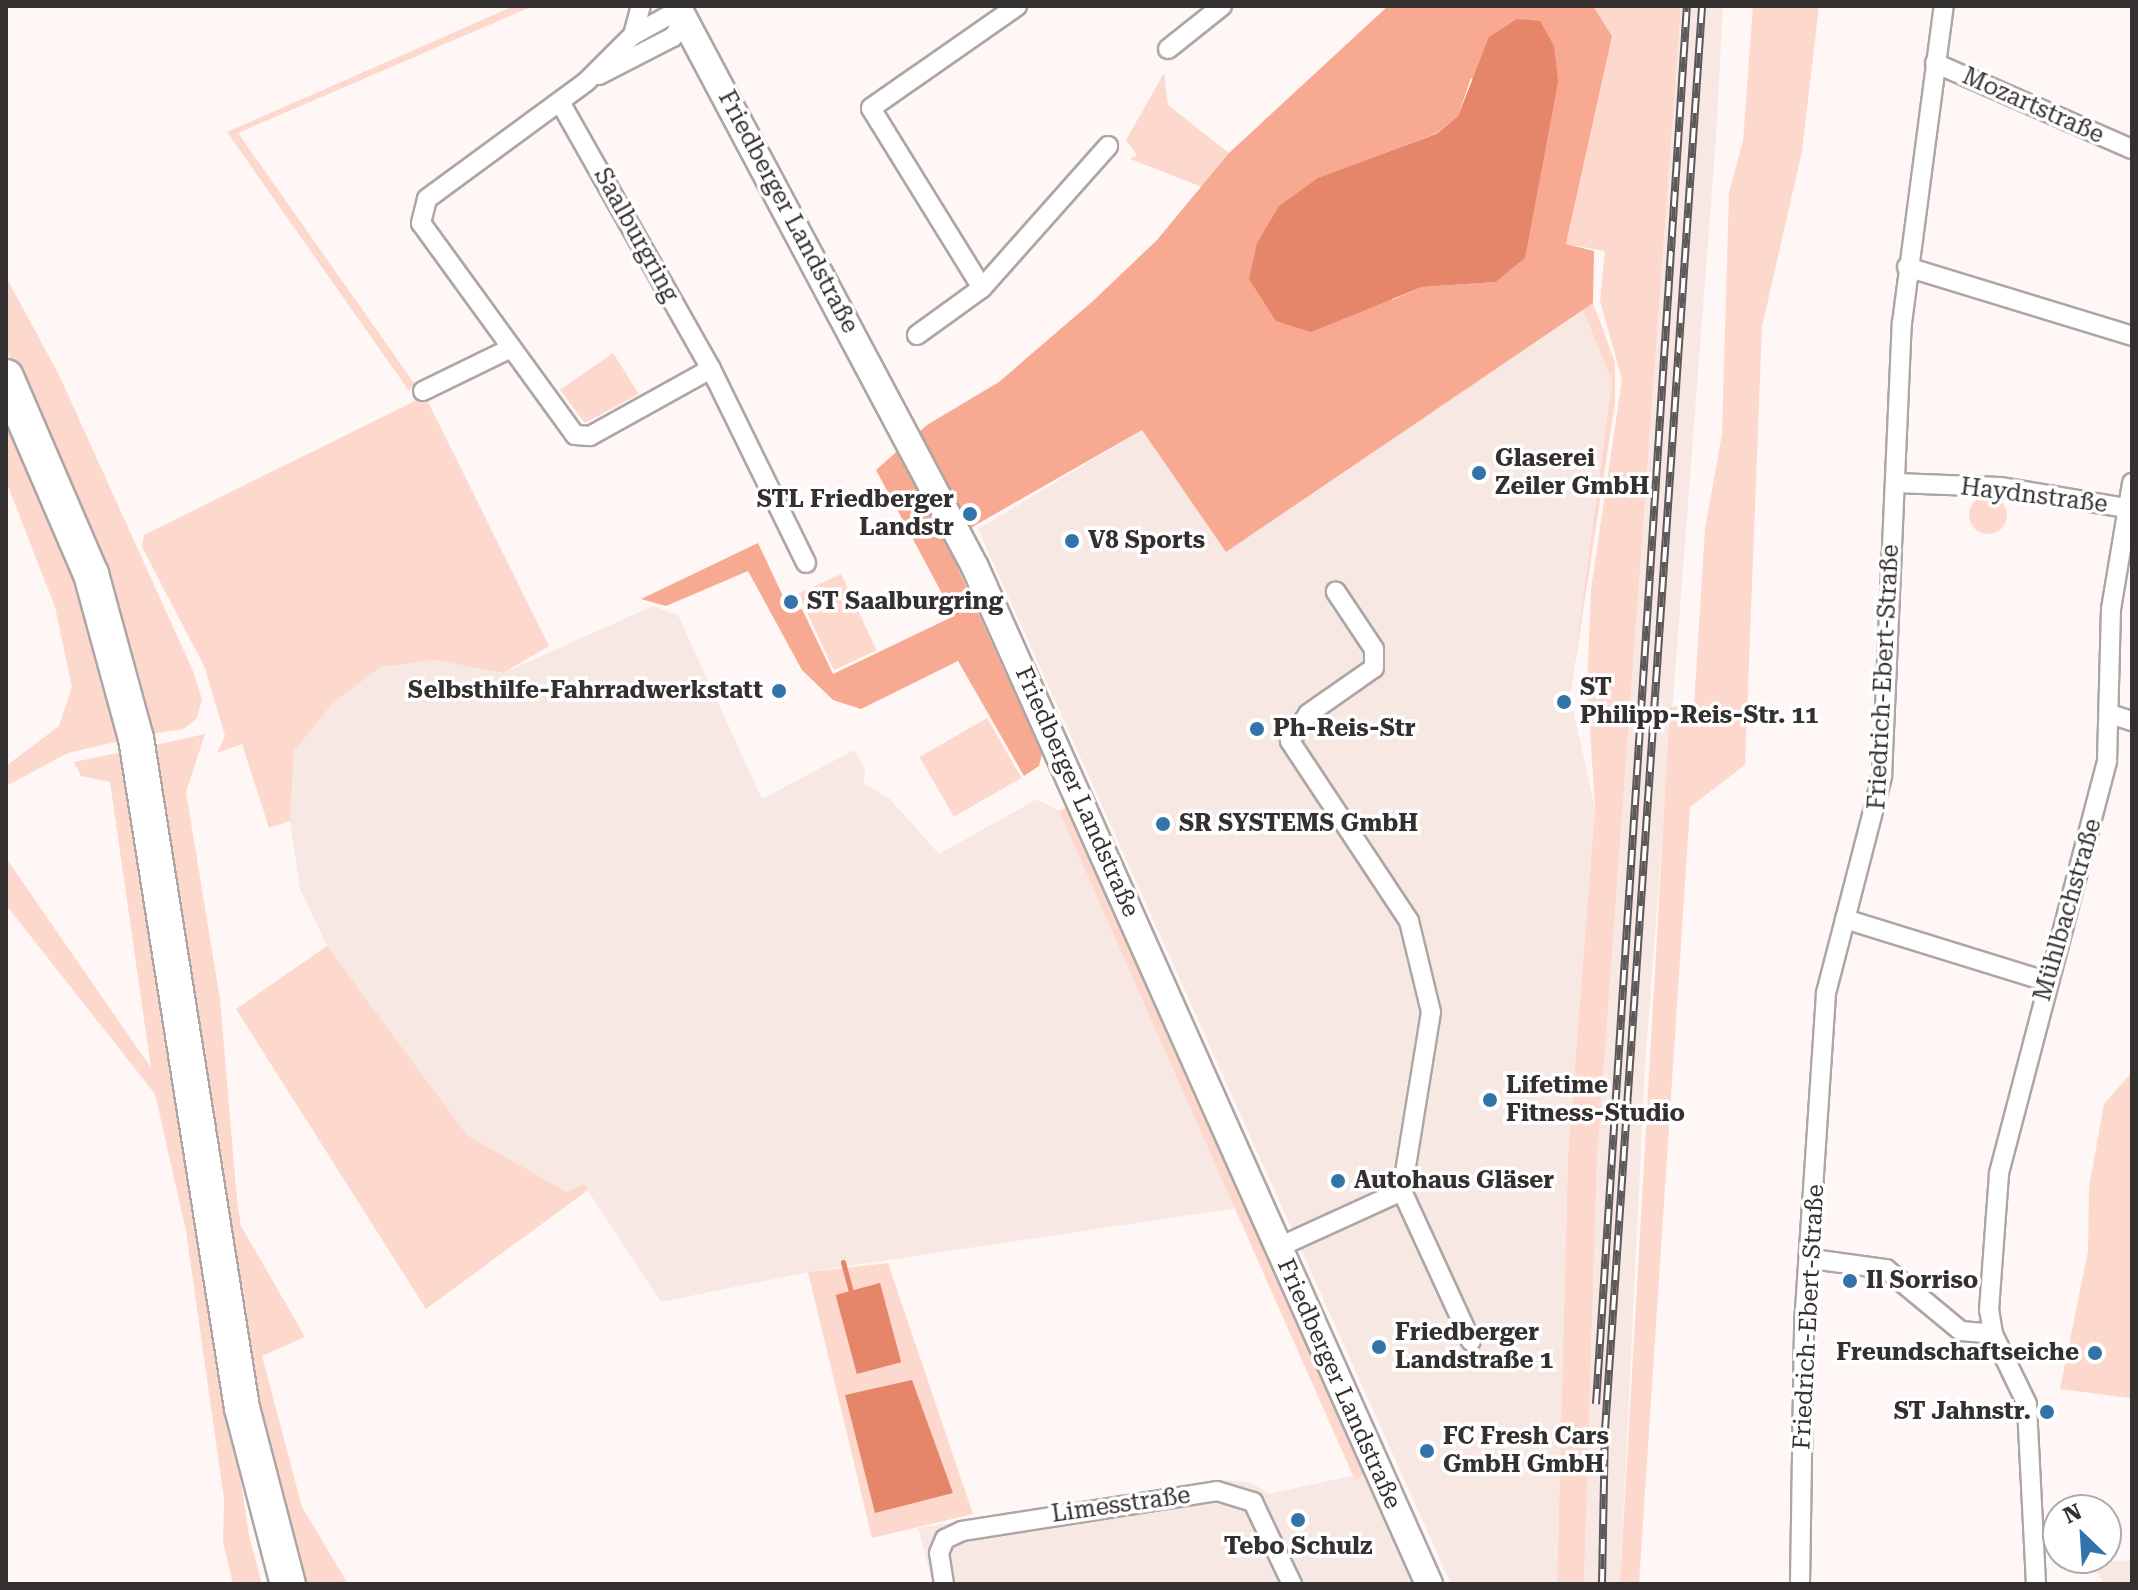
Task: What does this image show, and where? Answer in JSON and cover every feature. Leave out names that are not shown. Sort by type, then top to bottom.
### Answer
[{"type":"highway","points":[[6,377],[91,574],[139,753],[274,1584]]},
{"type":"highway","points":[[254,1463],[288,1584]]},
{"type":"main road","name":"Friedberger Landstraße","points":[[689,10],[975,567],[1429,1584]]},
{"type":"street","points":[[633,35],[641,6]]},
{"type":"street","points":[[982,288],[871,108],[1017,6]]},
{"type":"street","points":[[1168,49],[1222,6]]},
{"type":"street","name":"Friedrich-Ebert-Straße","points":[[1800,1584],[1826,993],[1882,776],[1907,267],[1944,6]]},
{"type":"street","points":[[689,10],[666,17],[633,35],[586,82],[427,199],[421,223],[507,350],[575,435],[590,436],[711,369]]},
{"type":"street","points":[[586,82],[673,37],[689,10]]},
{"type":"street","name":"Mozartstraße","points":[[1935,63],[2132,149]]},
{"type":"street","name":"Saalburgring","points":[[560,102],[711,369],[806,563]]},
{"type":"street","points":[[917,335],[982,288],[1108,146]]},
{"type":"street","points":[[1907,267],[2132,336]]},
{"type":"street","points":[[423,391],[507,350]]},
{"type":"street","name":"Haydnstraße","points":[[1895,483],[2000,487],[2125,508]]},
{"type":"street","name":"Mühlbachstraße","points":[[1993,1334],[1999,1173],[2048,982],[2082,871],[2110,714],[2111,609],[2125,508],[2132,483]]},
{"type":"street","points":[[1336,592],[1374,649],[1374,668],[1308,714],[1290,741],[1409,921],[1422,954],[1431,1012],[1402,1191],[1471,1341]]},
{"type":"street","points":[[2110,714],[2132,721]]},
{"type":"street","points":[[1845,919],[2048,982]]},
{"type":"street","points":[[1279,1247],[1402,1191]]},
{"type":"street","points":[[1812,1259],[1886,1269],[1961,1331],[1993,1334],[2027,1404],[2036,1584]]},
{"type":"street","name":"Limesstraße","points":[[944,1584],[939,1553],[945,1539],[962,1531],[1217,1491],[1253,1502],[1292,1584]]},
{"type":"shaded area","points":[[514,6],[533,6],[238,133],[414,383],[409,391],[227,132]]},
{"type":"shaded area","points":[[1388,6],[1593,6],[1612,36],[1566,244],[1594,251],[1593,303],[1226,552],[1142,430],[946,542],[1042,754],[1039,766],[1024,776],[958,661],[861,709],[833,700],[802,670],[748,571],[666,606],[641,599],[758,543],[790,611],[802,609],[833,674],[954,616],[876,470],[927,425],[999,382],[1093,301],[1157,240],[1229,153]],"holes":[[[1471,78],[1544,128],[1525,258],[1496,282],[1422,287],[1392,300],[1319,178],[1435,134],[1458,116]]]},
{"type":"shaded area","points":[[1593,6],[1681,6],[1597,1160],[1584,1584],[1557,1584],[1568,1156],[1595,808],[1587,686],[1591,589],[1622,379],[1600,301],[1605,251],[1566,244],[1612,36]]},
{"type":"shaded area","points":[[1681,6],[1723,6],[1716,138],[1645,1065],[1620,1584],[1584,1584],[1597,1160]]},
{"type":"shaded area","points":[[1753,6],[1819,6],[1802,151],[1762,327],[1745,765],[1690,807],[1639,1584],[1620,1584],[1670,707],[1694,706],[1705,529],[1722,434],[1729,192],[1743,141]]},
{"type":"shaded area","points":[[1517,19],[1540,21],[1554,46],[1558,82],[1525,258],[1496,282],[1422,287],[1311,332],[1276,321],[1249,279],[1257,243],[1279,206],[1318,178],[1436,134],[1458,116],[1489,37]]},
{"type":"shaded area","points":[[1164,73],[1168,105],[1229,153],[1202,187],[1130,159],[1137,155],[1126,140]]},
{"type":"shaded area","points":[[6,277],[59,375],[193,671],[202,699],[197,718],[184,729],[149,734],[72,485],[6,349]]},
{"type":"shaded area","points":[[1593,303],[1615,362],[1615,403],[1570,696],[1612,381],[1582,308]]},
{"type":"shaded area","points":[[1582,308],[1612,381],[1570,696],[1595,808],[1568,1156],[1557,1584],[1451,1584],[978,529],[1142,430],[1226,552]]},
{"type":"shaded area","points":[[613,353],[639,394],[585,423],[560,390]]},
{"type":"shaded area","points":[[6,395],[52,493],[129,739],[68,753],[6,786],[6,766],[59,726],[72,687],[55,607],[6,481]]},
{"type":"shaded area","points":[[425,396],[549,646],[503,673],[434,660],[381,667],[333,703],[294,751],[290,821],[269,828],[242,744],[217,753],[225,736],[205,668],[142,547],[144,535]]},
{"type":"shaded area","points":[[1988,496],[2002,501],[2007,515],[2002,529],[1988,534],[1974,529],[1969,515],[1974,501]]},
{"type":"shaded area","points":[[841,574],[876,650],[834,670],[798,594]]},
{"type":"shaded area","points":[[653,606],[678,615],[762,799],[854,750],[865,768],[864,784],[889,798],[939,854],[1037,799],[1059,811],[1237,1208],[808,1272],[661,1302],[584,1185],[567,1192],[467,1135],[327,946],[300,889],[290,821],[294,751],[333,703],[381,667],[434,660],[503,673]]},
{"type":"shaded area","points":[[987,718],[1022,778],[954,817],[919,757]]},
{"type":"shaded area","points":[[205,734],[186,792],[220,999],[241,1226],[305,1337],[262,1356],[302,1507],[348,1584],[301,1584],[273,1494],[151,746]]},
{"type":"shaded area","points":[[131,750],[249,1535],[262,1584],[233,1584],[223,1542],[224,1499],[186,1231],[155,1094],[6,905],[6,858],[151,1068],[110,782],[81,776],[74,762]]},
{"type":"shaded area","points":[[1071,806],[1368,1472],[1355,1480],[1059,811]]},
{"type":"shaded area","points":[[327,946],[467,1135],[567,1192],[584,1184],[588,1190],[426,1309],[236,1009]]},
{"type":"shaded area","points":[[2132,1072],[2132,1396],[2129,1398],[2060,1389],[2088,1251],[2089,1187],[2104,1104]]},
{"type":"shaded area","points":[[888,1263],[973,1514],[872,1538],[808,1272]]},
{"type":"shaded area","points":[[880,1283],[901,1362],[857,1374],[836,1295]]},
{"type":"shaded area","points":[[912,1380],[953,1493],[875,1513],[845,1395]]},
{"type":"shaded area","points":[[1368,1472],[1417,1584],[933,1584],[918,1528],[1223,1480],[1250,1482],[1269,1494]]},
{"type":"shaded area","points":[[2132,1560],[2132,1584],[2104,1584],[2098,1574],[2122,1574],[2122,1561]]},
{"type":"waterway","points":[[843,1262],[851,1291]]},
{"type":"railway","points":[[1596,1404],[1687,6]]},
{"type":"railway","points":[[1602,1584],[1605,1430],[1702,6]]},
{"type":"place","name":"Glaserei Zeiler GmbH","points":[[1479,473]]},
{"type":"place","name":"STL Friedberger Landstr","points":[[970,514]]},
{"type":"place","name":"V8 Sports","points":[[1072,541]]},
{"type":"place","name":"ST Saalburgring","points":[[791,602]]},
{"type":"place","name":"Selbsthilfe-Fahrradwerkstatt","points":[[779,691]]},
{"type":"place","name":"ST Philipp-Reis-Str. 11","points":[[1564,702]]},
{"type":"place","name":"Ph-Reis-Str","points":[[1257,729]]},
{"type":"place","name":"SR SYSTEMS GmbH","points":[[1163,824]]},
{"type":"place","name":"Lifetime Fitness-Studio","points":[[1490,1100]]},
{"type":"place","name":"Autohaus Gläser","points":[[1338,1181]]},
{"type":"place","name":"Il Sorriso","points":[[1850,1281]]},
{"type":"place","name":"Friedberger Landstraße 1","points":[[1379,1347]]},
{"type":"place","name":"Freundschaftseiche","points":[[2095,1353]]},
{"type":"place","name":"ST Jahnstr.","points":[[2047,1412]]},
{"type":"place","name":"FC Fresh Cars GmbH GmbH","points":[[1427,1451]]},
{"type":"place","name":"Tebo Schulz","points":[[1298,1520]]}]
